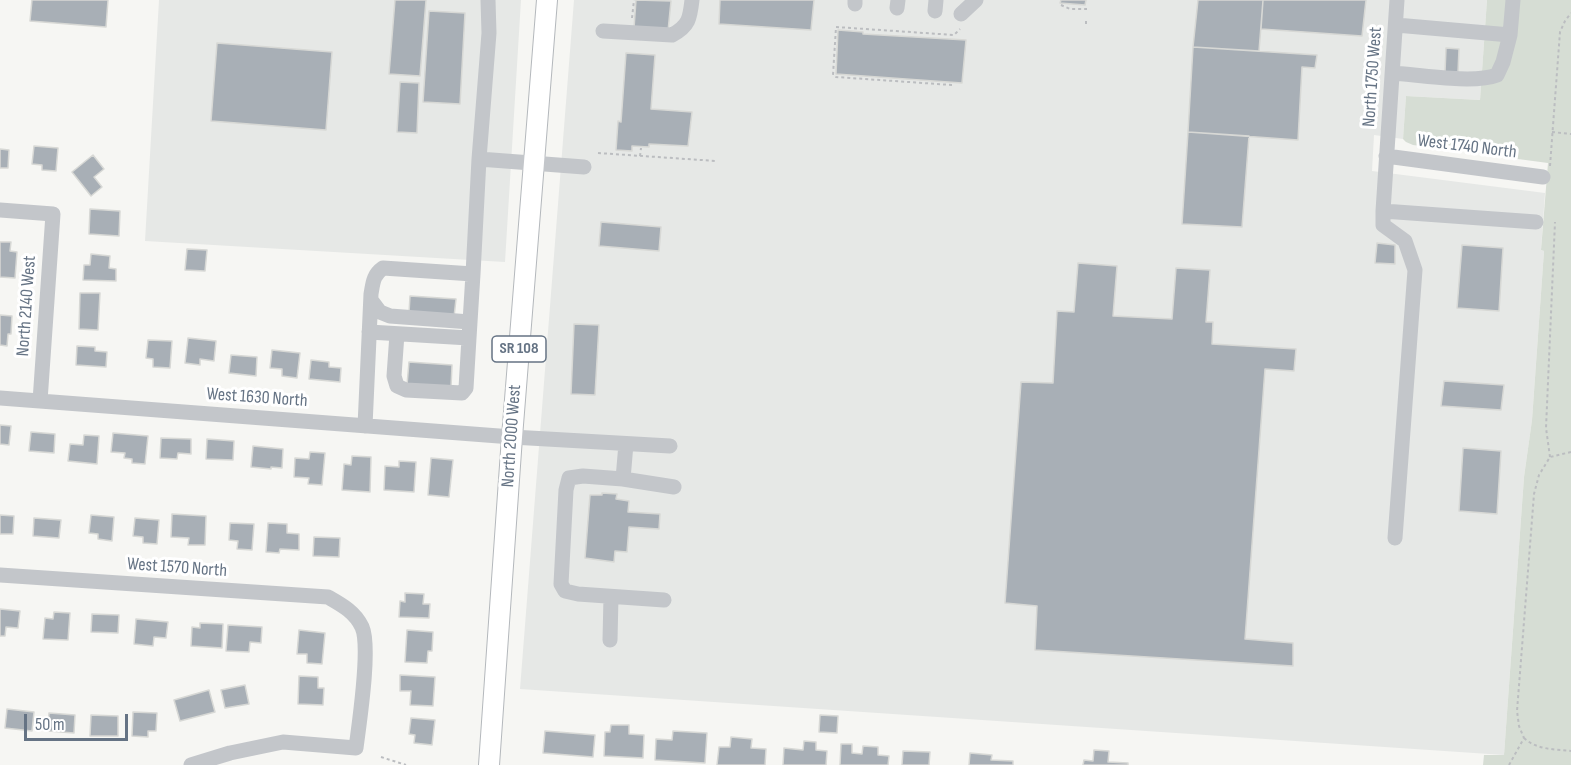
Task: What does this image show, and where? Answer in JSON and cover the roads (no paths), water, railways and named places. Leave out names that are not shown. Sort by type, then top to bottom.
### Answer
[{"type":"main road","name":"North 2000 West","points":[[489,765],[512,437],[547,0]]},
{"type":"street","points":[[397,334],[394,376],[396,384],[402,389],[462,393],[465,391],[489,33],[488,0]]},
{"type":"street","points":[[603,31],[672,35],[688,22],[691,16],[692,0]]},
{"type":"street","points":[[963,20],[976,0]]},
{"type":"street","name":"North 1750 West","points":[[1383,211],[1397,0]]},
{"type":"street","points":[[1393,73],[1468,79],[1497,75],[1503,63],[1510,35],[1513,0]]},
{"type":"street","points":[[1396,25],[1510,35]]},
{"type":"street","name":"West 1740 North","points":[[1386,156],[1547,171]]},
{"type":"street","points":[[479,159],[584,167]]},
{"type":"street","name":"North 2140 West","points":[[0,210],[53,214],[40,401]]},
{"type":"street","points":[[1395,538],[1415,270],[1405,241],[1383,225],[1383,211],[1536,222]]},
{"type":"street","points":[[365,426],[374,277],[383,268],[473,274]]},
{"type":"street","points":[[371,300],[380,312],[390,316],[470,322]]},
{"type":"street","points":[[369,332],[469,338]]},
{"type":"street","name":"West 1630 North","points":[[0,398],[512,437],[670,446]]},
{"type":"street","points":[[623,479],[626,444]]},
{"type":"street","points":[[664,600],[578,594],[565,591],[561,584],[566,490],[569,478],[574,477],[623,479],[674,487]]},
{"type":"street","name":"West 1570 North","points":[[0,575],[328,597],[349,609],[363,628],[366,654],[356,748],[283,742],[230,753],[191,765]]},
{"type":"street","points":[[610,640],[611,597]]}]
